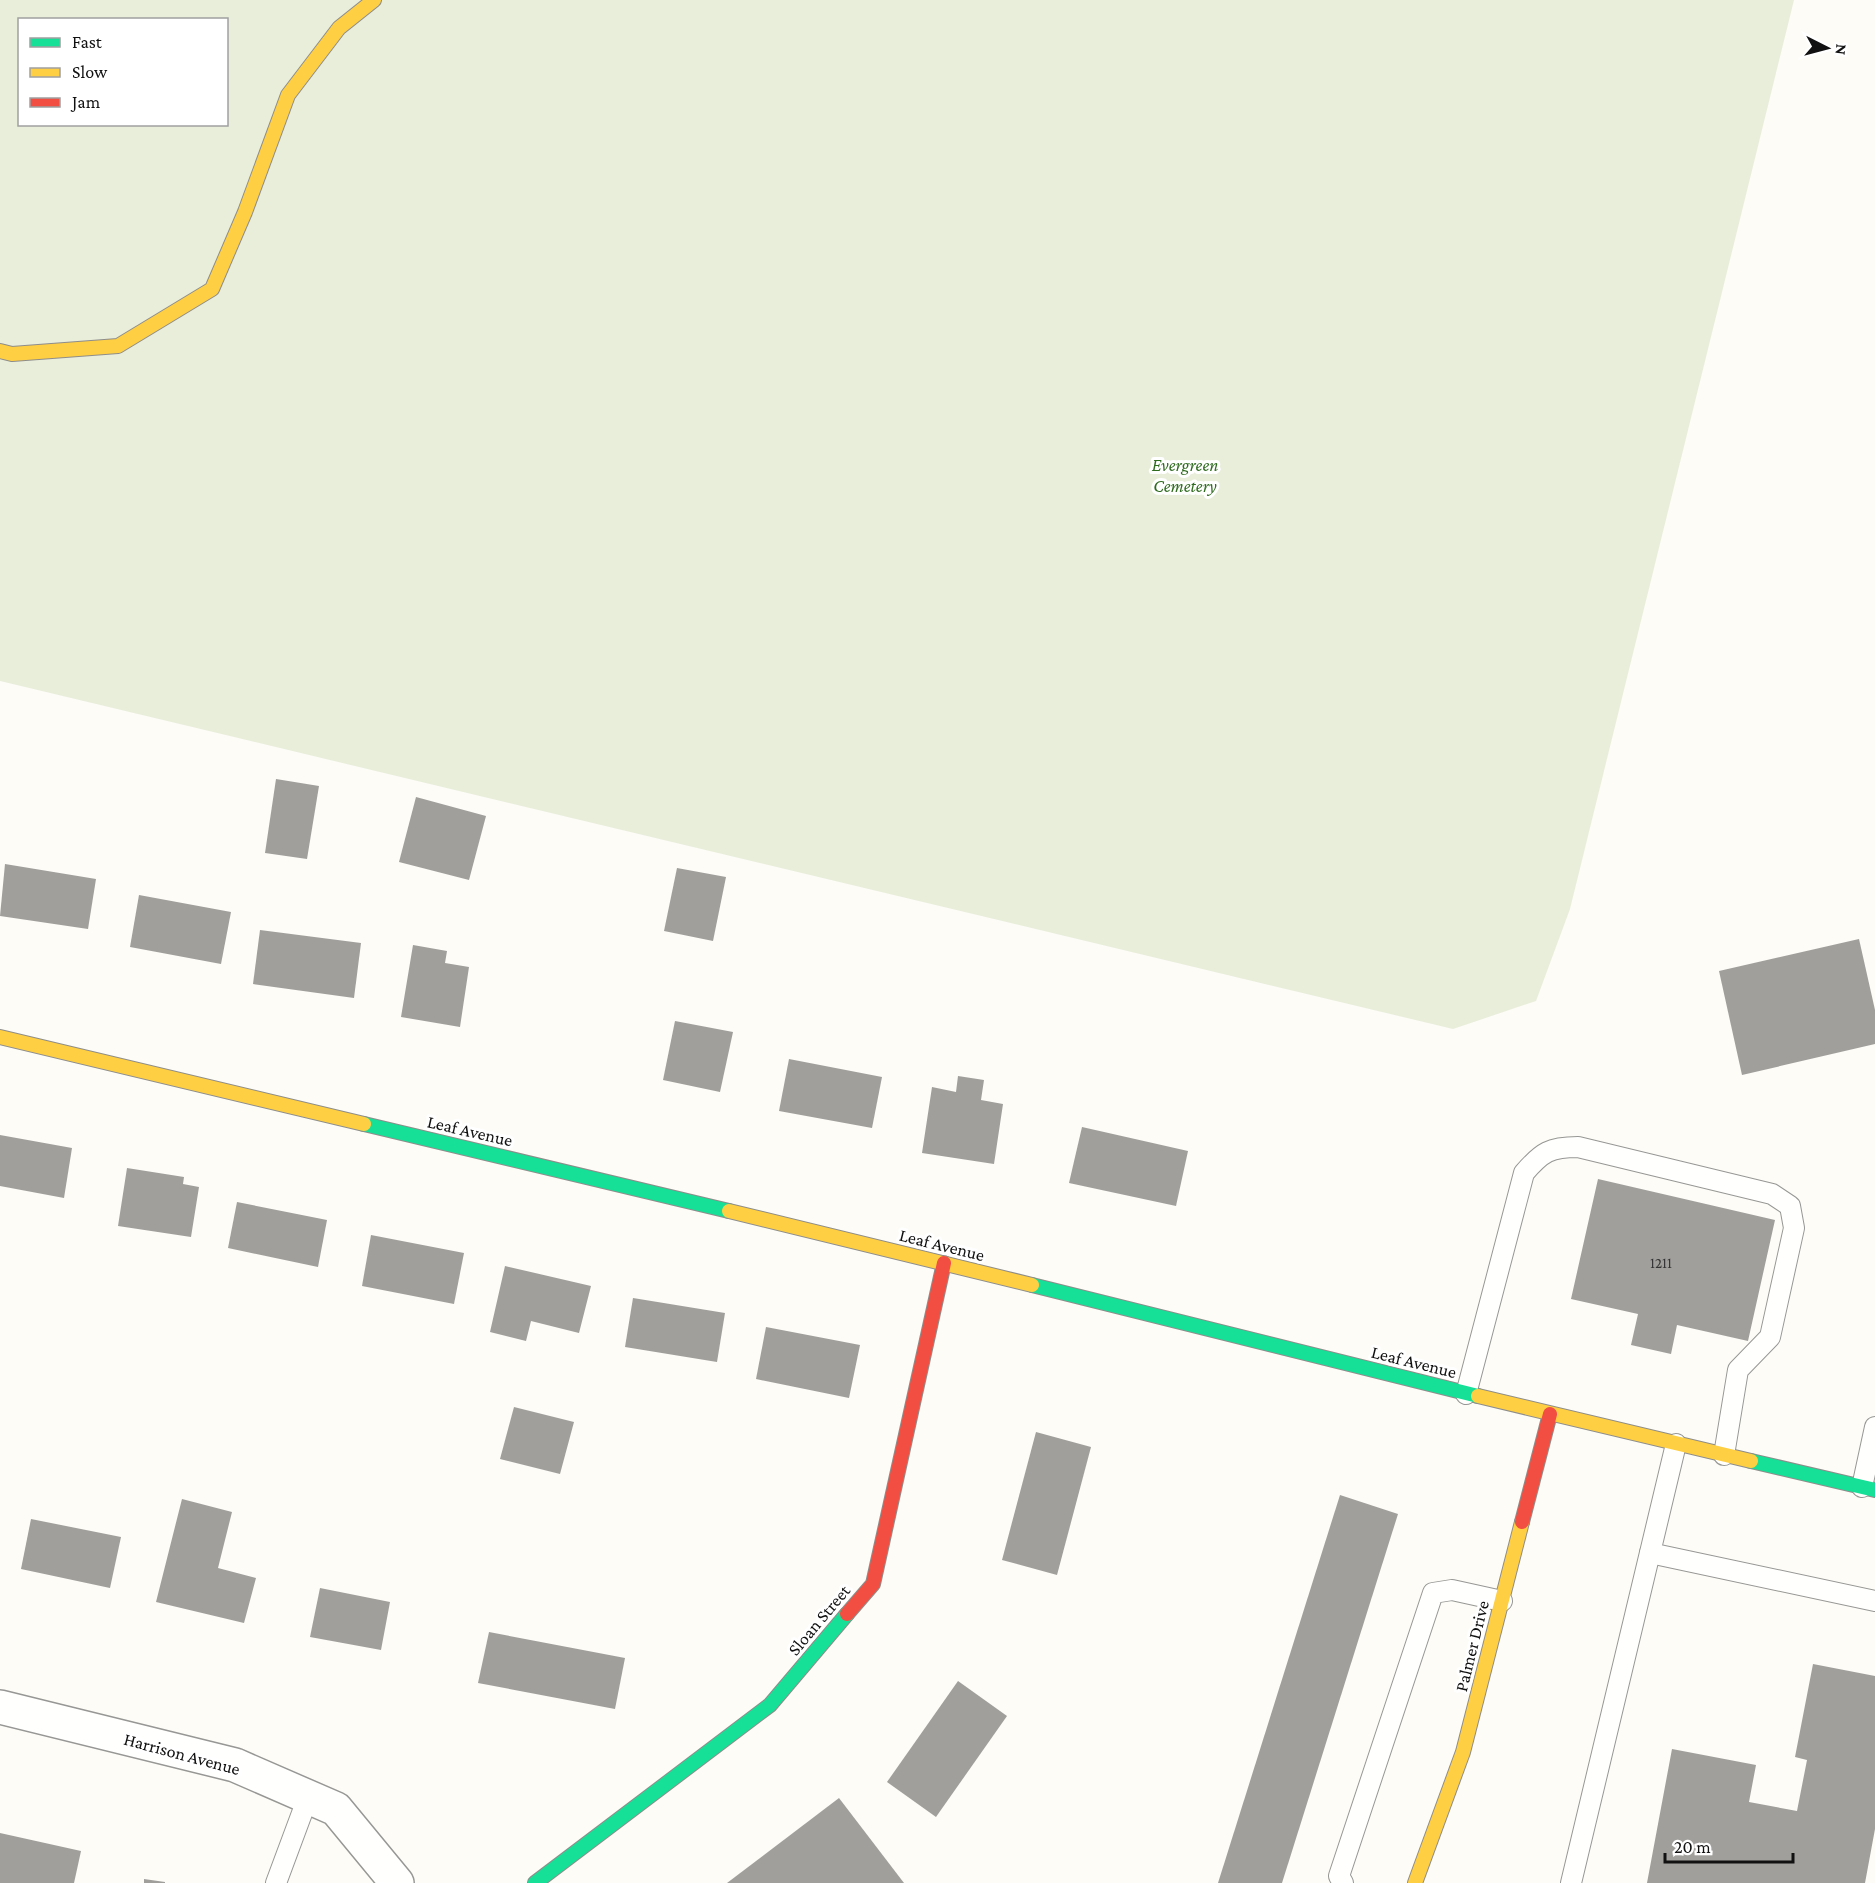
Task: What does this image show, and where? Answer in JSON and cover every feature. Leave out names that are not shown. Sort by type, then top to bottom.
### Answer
[{"type":"street","points":[[0,351],[12,354],[118,346],[212,289],[245,212],[288,94],[339,28],[374,0]]},
{"type":"street","name":"Leaf Avenue","points":[[0,1037],[944,1263],[1466,1394],[1868,1489]]},
{"type":"street","name":"Sloan Street","points":[[535,1883],[770,1705],[873,1584],[944,1263]]},
{"type":"street","name":"Palmer Drive","points":[[1415,1883],[1463,1752],[1550,1414]]},
{"type":"street","name":"Harrison Avenue","points":[[0,1707],[235,1765],[336,1809],[397,1883]]},
{"type":"lane","points":[[1466,1394],[1524,1173],[1539,1155],[1557,1147],[1578,1147],[1772,1194],[1790,1206],[1794,1228],[1770,1337],[1738,1370],[1724,1455]]},
{"type":"lane","points":[[1868,1489],[1875,1427]]},
{"type":"lane","points":[[1571,1883],[1676,1444]]},
{"type":"lane","points":[[1650,1553],[1875,1601]]},
{"type":"lane","points":[[1343,1883],[1339,1876],[1433,1593],[1452,1590],[1502,1601]]},
{"type":"lane","points":[[276,1883],[308,1797]]},
{"type":"green space","name":"Evergreen Cemetery","points":[[0,0],[1794,0],[1570,909],[1536,1001],[1453,1029],[0,681]]},
{"type":"building","points":[[276,779],[319,786],[307,859],[265,853]]},
{"type":"building","points":[[416,797],[486,816],[469,880],[399,862]]},
{"type":"building","points":[[5,864],[96,879],[88,929],[0,916]]},
{"type":"building","points":[[677,868],[726,877],[713,941],[664,931]]},
{"type":"building","points":[[139,895],[231,912],[221,964],[130,947]]},
{"type":"building","points":[[260,930],[361,943],[354,998],[253,984]]},
{"type":"building","points":[[1859,939],[1875,1010],[1875,1044],[1742,1075],[1719,971]]},
{"type":"building","points":[[413,945],[447,951],[445,963],[469,967],[460,1027],[401,1017]]},
{"type":"building","points":[[675,1021],[733,1032],[720,1092],[663,1080]]},
{"type":"building","points":[[789,1059],[882,1077],[872,1128],[779,1111]]},
{"type":"building","points":[[958,1076],[984,1080],[981,1100],[1003,1104],[994,1164],[922,1153],[932,1087],[956,1092]]},
{"type":"building","points":[[1082,1127],[1188,1151],[1176,1206],[1069,1183]]},
{"type":"building","points":[[0,1135],[72,1148],[64,1198],[0,1186]]},
{"type":"building","points":[[127,1168],[184,1177],[183,1184],[199,1187],[191,1237],[118,1226]]},
{"type":"building","points":[[1598,1179],[1775,1220],[1748,1341],[1677,1325],[1671,1354],[1631,1345],[1638,1314],[1571,1299]]},
{"type":"building","points":[[237,1202],[327,1220],[318,1267],[228,1248]]},
{"type":"building","points":[[371,1235],[464,1253],[454,1304],[362,1286]]},
{"type":"building","points":[[505,1266],[591,1286],[579,1333],[531,1321],[526,1341],[490,1332]]},
{"type":"building","points":[[633,1298],[725,1313],[717,1362],[625,1347]]},
{"type":"building","points":[[766,1327],[860,1345],[849,1398],[756,1379]]},
{"type":"building","points":[[514,1407],[574,1422],[560,1474],[500,1459]]},
{"type":"building","points":[[1036,1432],[1091,1447],[1057,1575],[1002,1560]]},
{"type":"building","points":[[1340,1495],[1398,1514],[1282,1883],[1218,1883]]},
{"type":"building","points":[[182,1499],[232,1512],[218,1568],[256,1578],[244,1623],[156,1602]]},
{"type":"building","points":[[31,1519],[121,1537],[110,1588],[21,1569]]},
{"type":"building","points":[[320,1588],[390,1602],[381,1650],[310,1637]]},
{"type":"building","points":[[489,1632],[625,1658],[615,1709],[478,1683]]},
{"type":"building","points":[[1813,1664],[1875,1676],[1875,1829],[1865,1883],[1647,1883],[1672,1749],[1756,1765],[1749,1802],[1797,1811],[1807,1760],[1795,1757]]},
{"type":"building","points":[[958,1681],[1007,1716],[936,1817],[887,1782]]},
{"type":"building","points":[[839,1798],[904,1883],[727,1883]]},
{"type":"building","points":[[0,1833],[81,1851],[74,1883],[0,1883]]},
{"type":"building","points":[[144,1879],[165,1882],[165,1883],[144,1883]]},
{"type":"traffic: fast","points":[[364,1124],[729,1211]]},
{"type":"traffic: fast","points":[[1032,1285],[1478,1396]]},
{"type":"traffic: fast","points":[[1751,1461],[1875,1490]]},
{"type":"traffic: fast","points":[[535,1883],[770,1705],[847,1614]]},
{"type":"traffic: slow","points":[[0,351],[12,354],[118,346],[212,289],[245,212],[288,95],[339,28],[374,0]]},
{"type":"traffic: slow","points":[[0,1037],[364,1124]]},
{"type":"traffic: slow","points":[[729,1211],[1032,1285]]},
{"type":"traffic: slow","points":[[1478,1396],[1751,1461]]},
{"type":"traffic: slow","points":[[1415,1883],[1463,1752],[1522,1522]]},
{"type":"traffic: jam","points":[[847,1614],[873,1584],[944,1263]]},
{"type":"traffic: jam","points":[[1522,1522],[1550,1414]]}]
